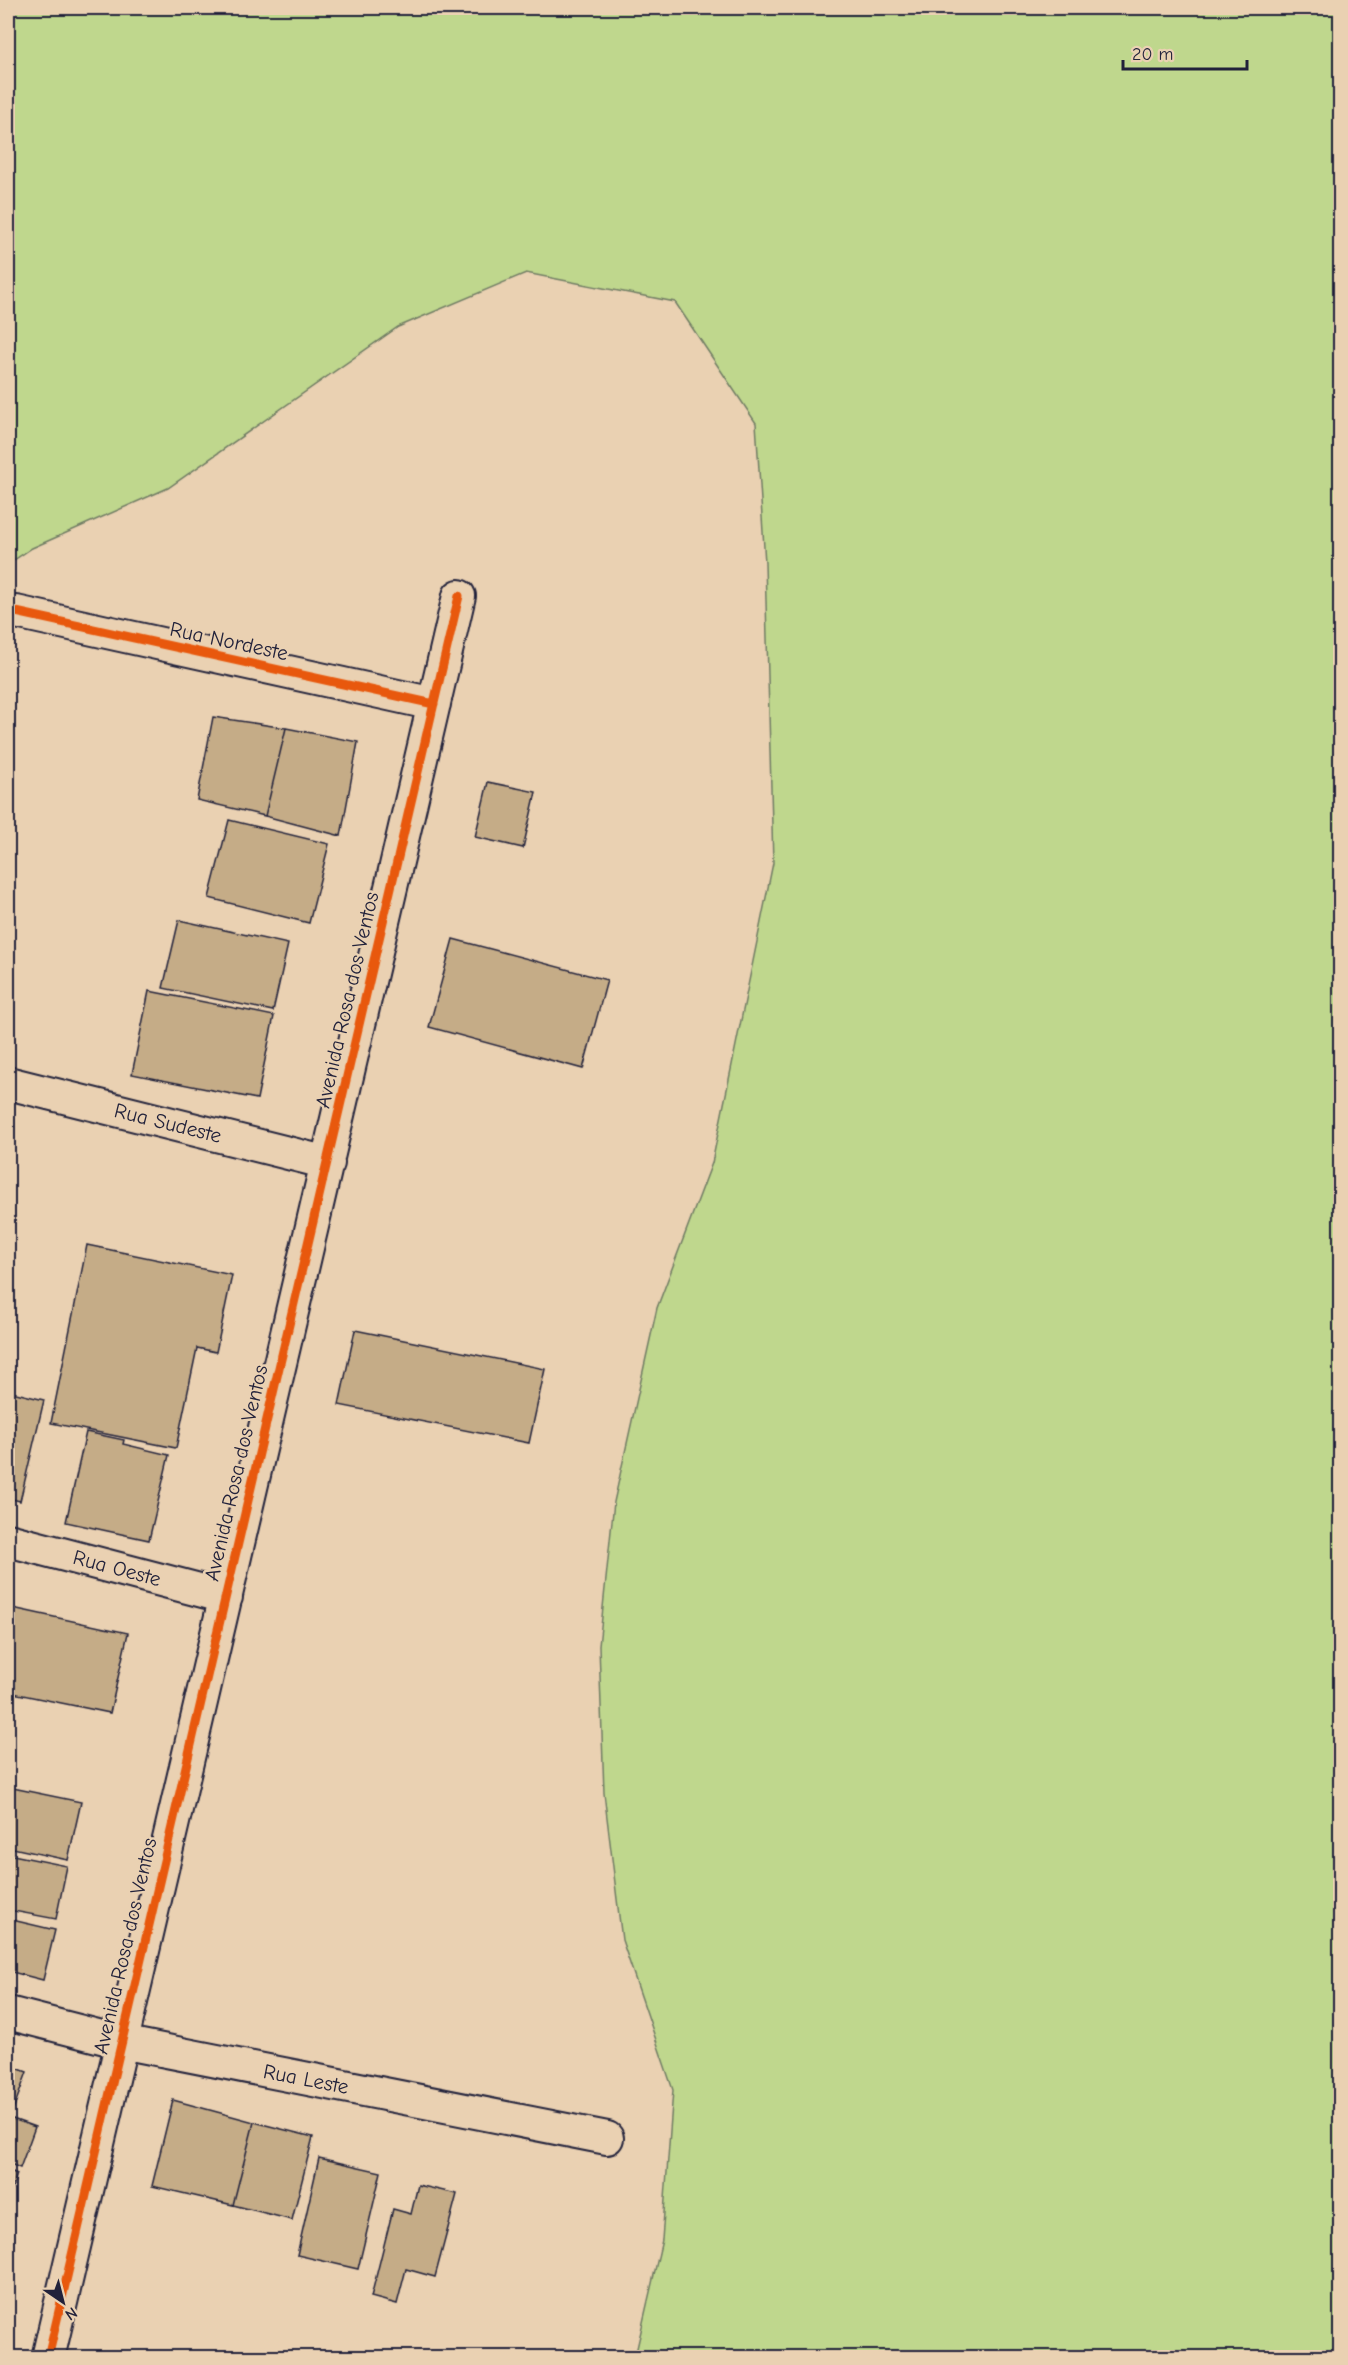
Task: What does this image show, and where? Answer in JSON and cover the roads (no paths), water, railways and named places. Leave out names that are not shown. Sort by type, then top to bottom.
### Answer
[{"type":"street","name":"Avenida Rosa dos Ventos","points":[[48,2358],[459,596]]},
{"type":"street","name":"Rua Nordeste","points":[[16,612],[434,704]]},
{"type":"street","name":"Rua Sudeste","points":[[8,1083],[328,1162]]},
{"type":"street","name":"Rua Oeste","points":[[8,1540],[226,1597]]},
{"type":"street","name":"Rua Leste","points":[[8,2013],[121,2042],[607,2139]]}]
